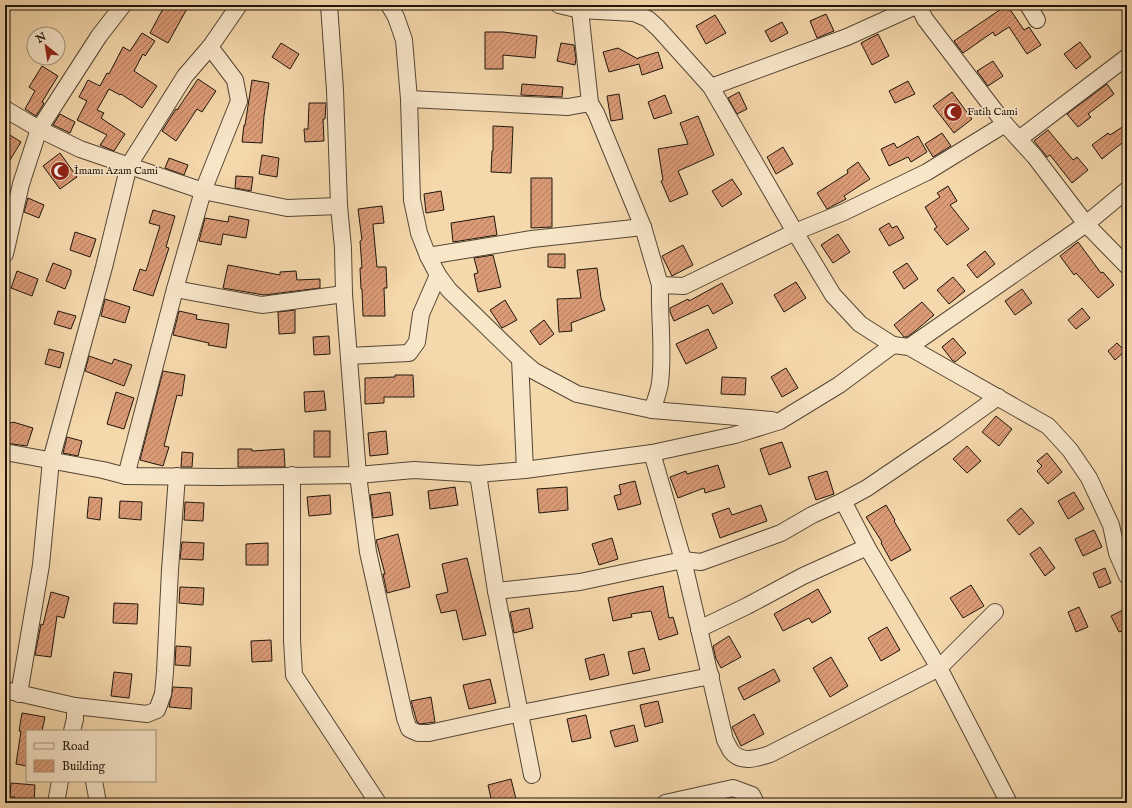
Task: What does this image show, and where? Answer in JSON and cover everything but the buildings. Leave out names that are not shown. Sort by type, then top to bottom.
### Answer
[{"type":"street","points":[[5,254],[21,184],[39,129],[99,36],[124,5]]},
{"type":"street","points":[[177,476],[170,570],[165,680],[163,694],[157,710],[147,714],[75,722],[52,700],[12,692],[41,565],[51,460],[104,267],[129,165],[184,76],[210,47],[239,5]]},
{"type":"street","points":[[329,5],[335,90],[344,294],[358,474],[368,552],[405,718],[409,729],[418,733],[429,733],[521,713],[711,676]]},
{"type":"street","points":[[390,5],[404,40],[410,99],[412,200],[419,233],[428,256],[438,275],[449,290],[534,371],[578,394],[652,410],[780,421]]},
{"type":"street","points":[[558,5],[580,10],[631,9],[649,5]]},
{"type":"street","points":[[711,87],[847,37],[918,5],[924,19],[1005,124],[1035,157],[1086,224],[1127,266]]},
{"type":"street","points":[[1028,5],[1037,20]]},
{"type":"street","points":[[631,9],[648,18],[711,87],[833,295],[860,324],[893,345],[909,348],[1048,426],[1070,450],[1089,478],[1110,525],[1117,553],[1127,576]]},
{"type":"street","points":[[580,10],[590,103],[596,113],[642,227],[660,285],[660,384],[652,410]]},
{"type":"street","points":[[126,476],[175,289],[203,191],[238,101],[235,80],[210,47]]},
{"type":"street","points":[[1019,138],[1127,57]]},
{"type":"street","points":[[410,99],[568,107],[590,103]]},
{"type":"street","points":[[5,109],[39,129],[80,149],[203,191],[287,208],[339,206]]},
{"type":"street","points":[[660,285],[684,286],[795,232],[844,212],[927,172],[1005,124]]},
{"type":"street","points":[[909,348],[1086,224],[1127,190]]},
{"type":"street","points":[[428,256],[532,239],[642,227]]},
{"type":"street","points":[[349,356],[409,353],[417,342],[421,314],[438,275]]},
{"type":"street","points":[[175,289],[262,305],[344,294]]},
{"type":"street","points":[[5,452],[126,476],[219,477],[358,474],[414,470],[478,474],[525,470],[652,453],[735,435],[780,421],[839,385],[893,345]]},
{"type":"street","points":[[520,359],[525,470]]},
{"type":"street","points":[[496,591],[580,582],[682,560],[701,562],[781,533],[812,515],[867,488],[946,435],[998,397]]},
{"type":"street","points":[[652,453],[682,560],[711,676],[725,740],[732,753],[741,758],[753,760],[770,754],[939,668],[995,612]]},
{"type":"street","points":[[478,474],[496,591],[532,775]]},
{"type":"street","points":[[292,475],[292,640],[294,675],[378,803]]},
{"type":"street","points":[[843,501],[866,547],[939,668],[1009,803]]},
{"type":"street","points":[[699,630],[803,576],[866,547]]},
{"type":"street","points":[[56,803],[60,782]]},
{"type":"street","points":[[94,782],[98,803]]},
{"type":"street","points":[[665,803],[733,788],[752,795],[756,803]]},
{"type":"place","name":"Fatih Cami","points":[[953,112]]},
{"type":"place","name":"İmamı Azam Cami","points":[[60,171]]}]
